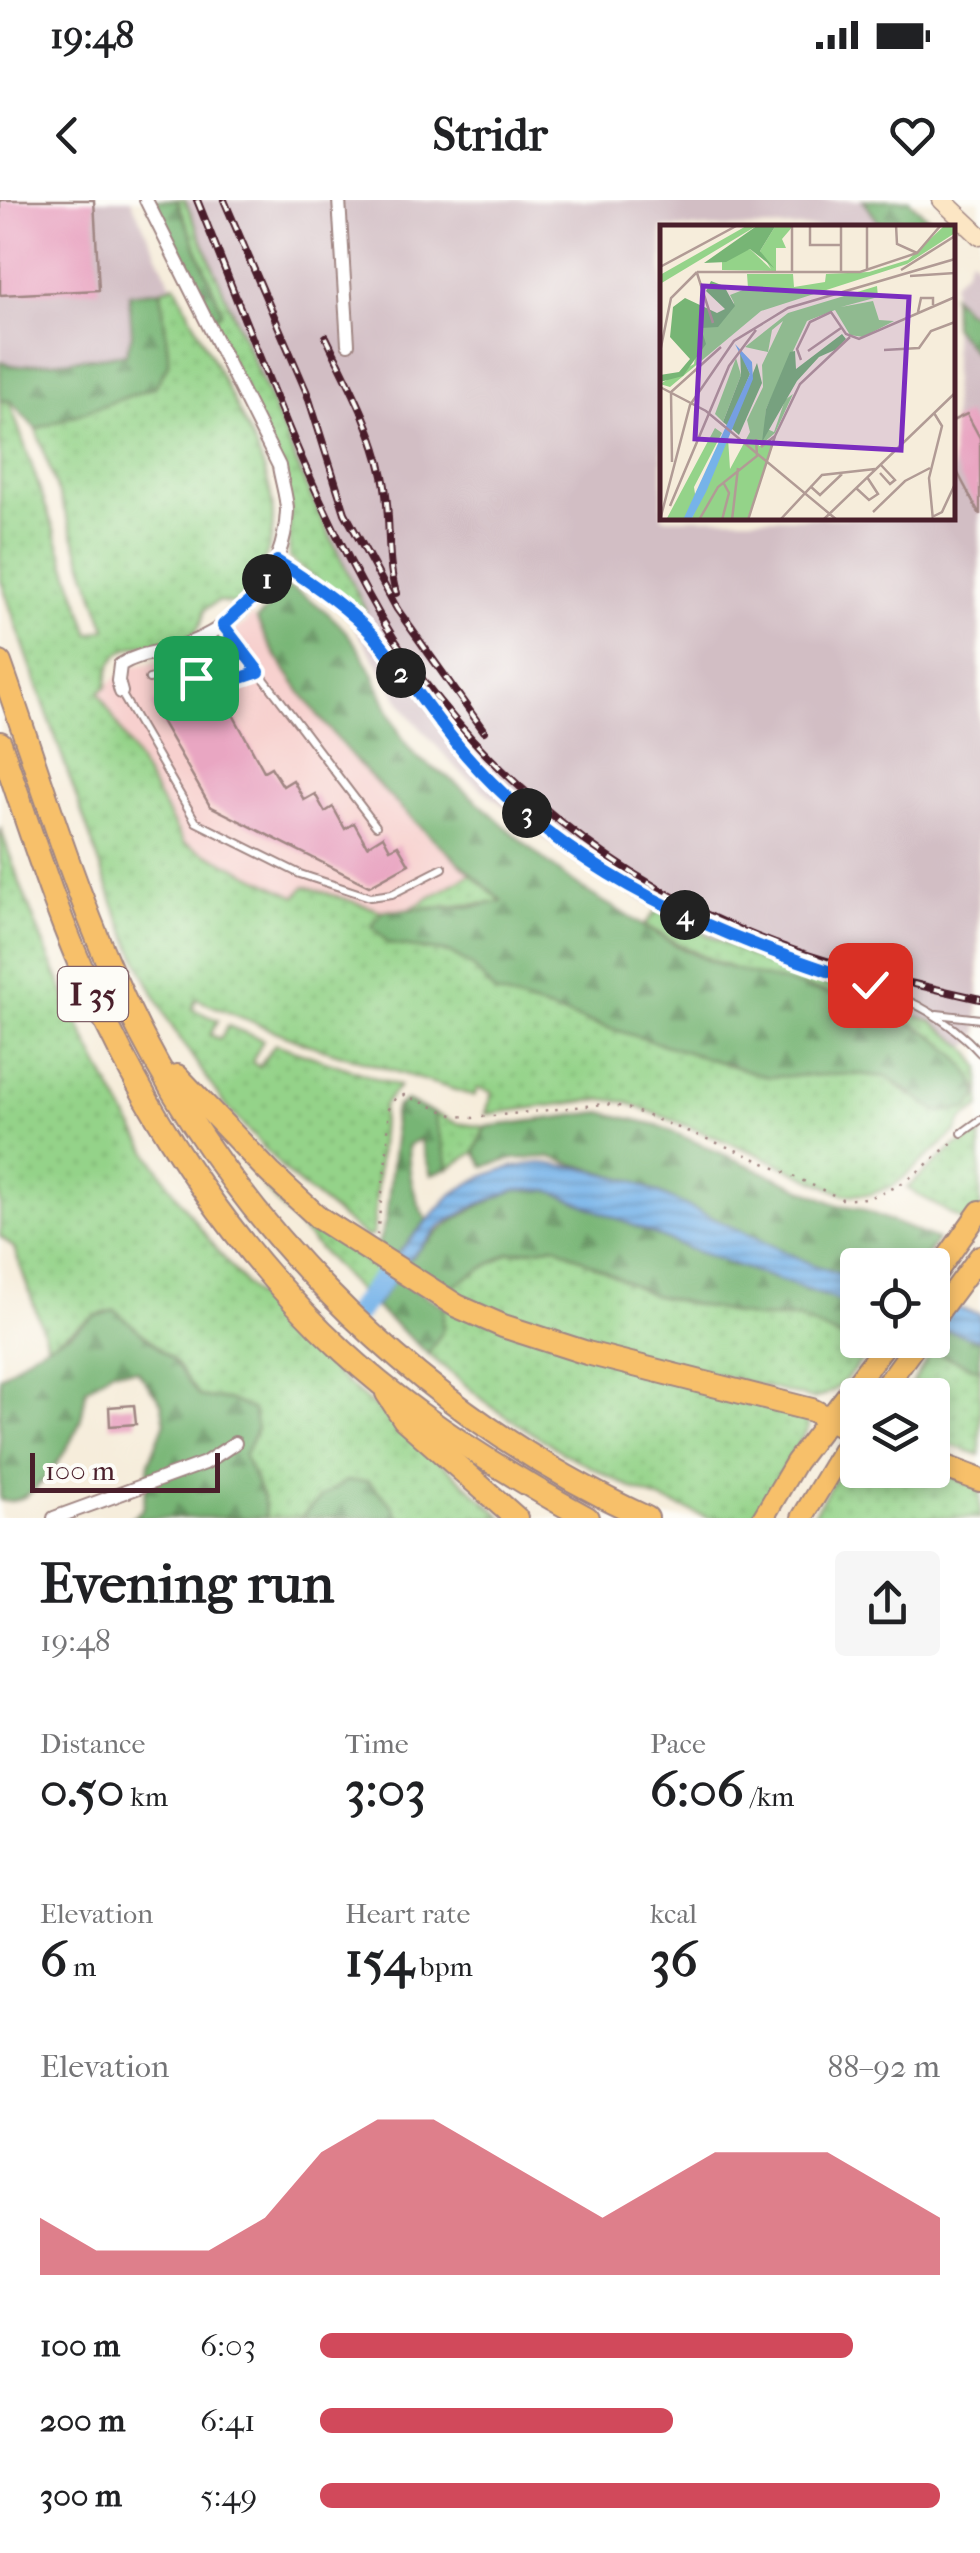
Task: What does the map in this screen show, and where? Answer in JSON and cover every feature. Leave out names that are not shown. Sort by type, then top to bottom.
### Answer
[{"type":"highway","name":"I 35","points":[[0,662],[110,970],[192,1121],[251,1205],[340,1304],[432,1386],[540,1460],[647,1518]]},
{"type":"highway","name":"I 35","points":[[0,743],[64,926],[117,1046],[180,1151],[231,1224],[287,1295],[391,1394],[527,1484],[587,1518]]},
{"type":"highway","points":[[148,1046],[258,1161],[319,1218],[458,1306],[542,1340],[812,1410],[840,1423]]},
{"type":"highway","points":[[391,1394],[404,1419],[516,1518]]},
{"type":"highway","points":[[950,1469],[980,1480]]},
{"type":"main road","points":[[942,200],[980,236]]},
{"type":"main road","points":[[950,1254],[980,1212]]},
{"type":"main road","points":[[950,1297],[980,1256]]},
{"type":"main road","points":[[764,1518],[796,1462],[877,1358]]},
{"type":"main road","points":[[802,1518],[840,1456]]},
{"type":"street","points":[[121,692],[120,665],[136,655],[176,648],[223,625],[261,591],[277,561],[287,508],[278,466],[146,200]]},
{"type":"street","points":[[339,200],[348,344]]},
{"type":"street","points":[[54,1518],[205,1463],[235,1443]]},
{"type":"lane","points":[[277,561],[336,602],[371,634],[467,757],[514,803],[596,869],[744,943],[870,985],[936,1014],[980,1019]]},
{"type":"lane","points":[[223,625],[376,826]]},
{"type":"lane","points":[[148,679],[170,674],[226,683],[259,672]]},
{"type":"lane","points":[[121,692],[196,822],[300,874],[370,896],[392,894],[442,868]]},
{"type":"lane","points":[[936,1014],[980,1053]]},
{"type":"lane","points":[[962,1133],[980,1120]]},
{"type":"path","points":[[376,1238],[388,1109],[404,1095],[453,1115],[473,1118],[605,1104],[625,1107],[743,1152],[842,1199],[860,1200],[897,1189],[962,1133]]},
{"type":"shaded area","points":[[0,200],[131,200],[172,286],[130,295],[132,334],[126,354],[17,366],[0,362]]},
{"type":"shaded area","points":[[185,200],[863,200],[881,225],[660,225],[660,520],[955,520],[955,329],[980,360],[978,1040],[966,1047],[918,1014],[762,962],[719,943],[574,862],[458,770],[409,715],[351,622],[365,611],[309,493]]},
{"type":"shaded area","points":[[970,257],[980,266],[980,313],[966,311],[955,297],[955,280]]},
{"type":"shaded area","points":[[253,615],[265,640],[338,744],[427,836],[471,874],[407,910],[382,911],[305,886],[296,897],[184,843],[99,691],[132,666],[168,661],[205,649]]},
{"type":"green space","points":[[154,200],[177,200],[222,312],[213,319]]},
{"type":"green space","points":[[177,200],[185,200],[309,493],[366,611],[360,615],[289,558],[290,506],[213,319],[222,311]]},
{"type":"green space","points":[[863,200],[909,200],[936,225],[881,225]]},
{"type":"green space","points":[[175,284],[257,450],[272,501],[273,526],[268,551],[256,577],[236,604],[218,601],[204,610],[198,628],[187,638],[121,652],[111,665],[107,687],[99,692],[184,843],[296,897],[305,886],[382,911],[373,926],[420,949],[450,953],[473,967],[495,993],[701,1057],[887,1077],[911,1096],[951,1051],[920,1030],[853,1000],[771,981],[703,956],[645,925],[657,910],[762,962],[932,1021],[966,1047],[980,1067],[980,1107],[895,1185],[871,1194],[845,1195],[753,1152],[626,1102],[602,1099],[486,1114],[492,1092],[478,1088],[474,1096],[307,1044],[196,999],[192,1009],[218,1020],[210,1035],[220,1039],[228,1026],[263,1040],[252,1062],[259,1067],[275,1044],[399,1086],[383,1106],[373,1235],[366,1237],[290,1176],[224,1104],[169,1022],[115,908],[0,578],[0,400],[9,400],[90,634],[106,629],[36,429],[155,387],[169,362],[161,290]]},
{"type":"green space","points":[[161,290],[169,363],[155,387],[36,429],[10,401],[0,400],[0,362],[17,366],[126,354],[132,334],[129,294]]},
{"type":"green space","points":[[955,298],[966,311],[980,313],[980,360],[955,329]]},
{"type":"green space","points":[[289,587],[327,612],[357,645],[413,753],[450,779],[563,875],[703,958],[859,1002],[899,1017],[934,1037],[961,1062],[979,1094],[968,1109],[938,1112],[887,1077],[768,1077],[495,993],[473,967],[450,953],[389,944],[372,926],[382,911],[502,901],[370,776],[282,665],[257,619]]},
{"type":"green space","points":[[0,827],[80,1027],[147,1151],[187,1210],[280,1321],[503,1518],[399,1518],[393,1506],[368,1482],[357,1482],[338,1487],[300,1518],[266,1518],[263,1498],[244,1456],[257,1429],[233,1401],[199,1396],[173,1360],[95,1316],[48,1345],[14,1248],[0,1236]]},
{"type":"green space","points":[[471,874],[503,902],[408,910]]},
{"type":"green space","points":[[406,1101],[433,1113],[449,1168],[431,1175],[420,1139],[408,1146],[412,1184],[427,1220],[393,1259],[377,1247],[386,1220],[395,1138],[393,1115],[397,1106]]},
{"type":"green space","points":[[601,1112],[657,1125],[838,1205],[859,1208],[937,1240],[932,1248],[840,1248],[840,1274],[633,1181],[550,1157],[484,1166],[475,1152],[485,1127]]},
{"type":"green space","points":[[433,1113],[456,1123],[485,1127],[475,1152],[449,1168]]},
{"type":"green space","points":[[980,1134],[980,1231],[907,1188],[955,1146]]},
{"type":"green space","points":[[240,1155],[349,1250],[380,1271],[361,1294],[275,1201]]},
{"type":"green space","points":[[515,1190],[549,1190],[689,1249],[840,1301],[840,1337],[797,1318],[755,1318],[652,1295],[556,1246],[509,1253],[449,1288],[405,1263],[431,1238],[482,1204]]},
{"type":"green space","points":[[556,1246],[652,1295],[755,1318],[797,1318],[840,1337],[840,1358],[863,1358],[847,1378],[840,1378],[837,1388],[813,1399],[534,1326],[490,1310],[449,1288],[509,1253]]},
{"type":"green space","points":[[395,1279],[444,1306],[442,1332],[428,1354],[375,1307]]},
{"type":"green space","points":[[444,1306],[806,1419],[809,1427],[753,1518],[709,1518],[633,1489],[562,1452],[492,1407],[428,1354],[442,1332]]},
{"type":"green space","points":[[115,1310],[173,1360],[199,1396],[233,1401],[253,1410],[257,1428],[244,1456],[263,1498],[266,1518],[131,1518],[143,1509],[149,1463],[165,1422],[161,1402],[137,1370],[113,1370],[86,1389],[72,1440],[46,1478],[24,1497],[0,1500],[0,1377],[33,1352],[95,1316]]},
{"type":"green space","points":[[950,1330],[980,1340],[980,1370],[950,1358]]},
{"type":"green space","points":[[928,1358],[950,1358],[980,1370],[980,1455],[950,1445],[950,1378],[915,1378]]},
{"type":"green space","points":[[840,1471],[840,1488],[950,1488],[950,1476],[980,1487],[980,1518],[811,1518]]},
{"type":"green space","points":[[346,1481],[368,1481],[393,1506],[399,1518],[300,1518],[321,1497]]},
{"type":"water","points":[[541,1163],[579,1167],[633,1181],[840,1274],[840,1301],[689,1249],[549,1190],[515,1190],[477,1205],[442,1225],[405,1263],[375,1307],[361,1294],[450,1196],[472,1182],[516,1166]]},
{"type":"water","points":[[950,1306],[980,1314],[980,1340],[950,1331]]},
{"type":"building","points":[[0,200],[94,200],[99,290],[0,295]]},
{"type":"building","points":[[967,414],[980,438],[980,515],[955,468],[955,420]]},
{"type":"building","points":[[185,685],[198,689],[204,700],[220,691],[264,771],[271,767],[283,786],[293,780],[304,800],[315,794],[325,812],[333,807],[345,829],[354,823],[367,846],[383,836],[390,849],[398,845],[409,864],[369,886],[210,806],[152,705]]},
{"type":"building","points":[[134,1405],[136,1424],[110,1426],[109,1407]]},
{"type":"waterway","points":[[344,1328],[383,1278]]},
{"type":"railway","points":[[197,200],[281,411],[353,566],[413,666],[491,759],[583,839],[686,904],[740,930],[828,962],[980,999]]},
{"type":"railway","points":[[224,200],[307,393],[345,513],[397,609],[484,731]]},
{"type":"railway","points":[[326,337],[379,458],[396,593]]},
{"type":"route","points":[[196,678],[226,683],[259,672],[223,625],[261,591],[277,561],[336,602],[371,634],[467,757],[514,803],[596,869],[744,943],[870,985]]}]
